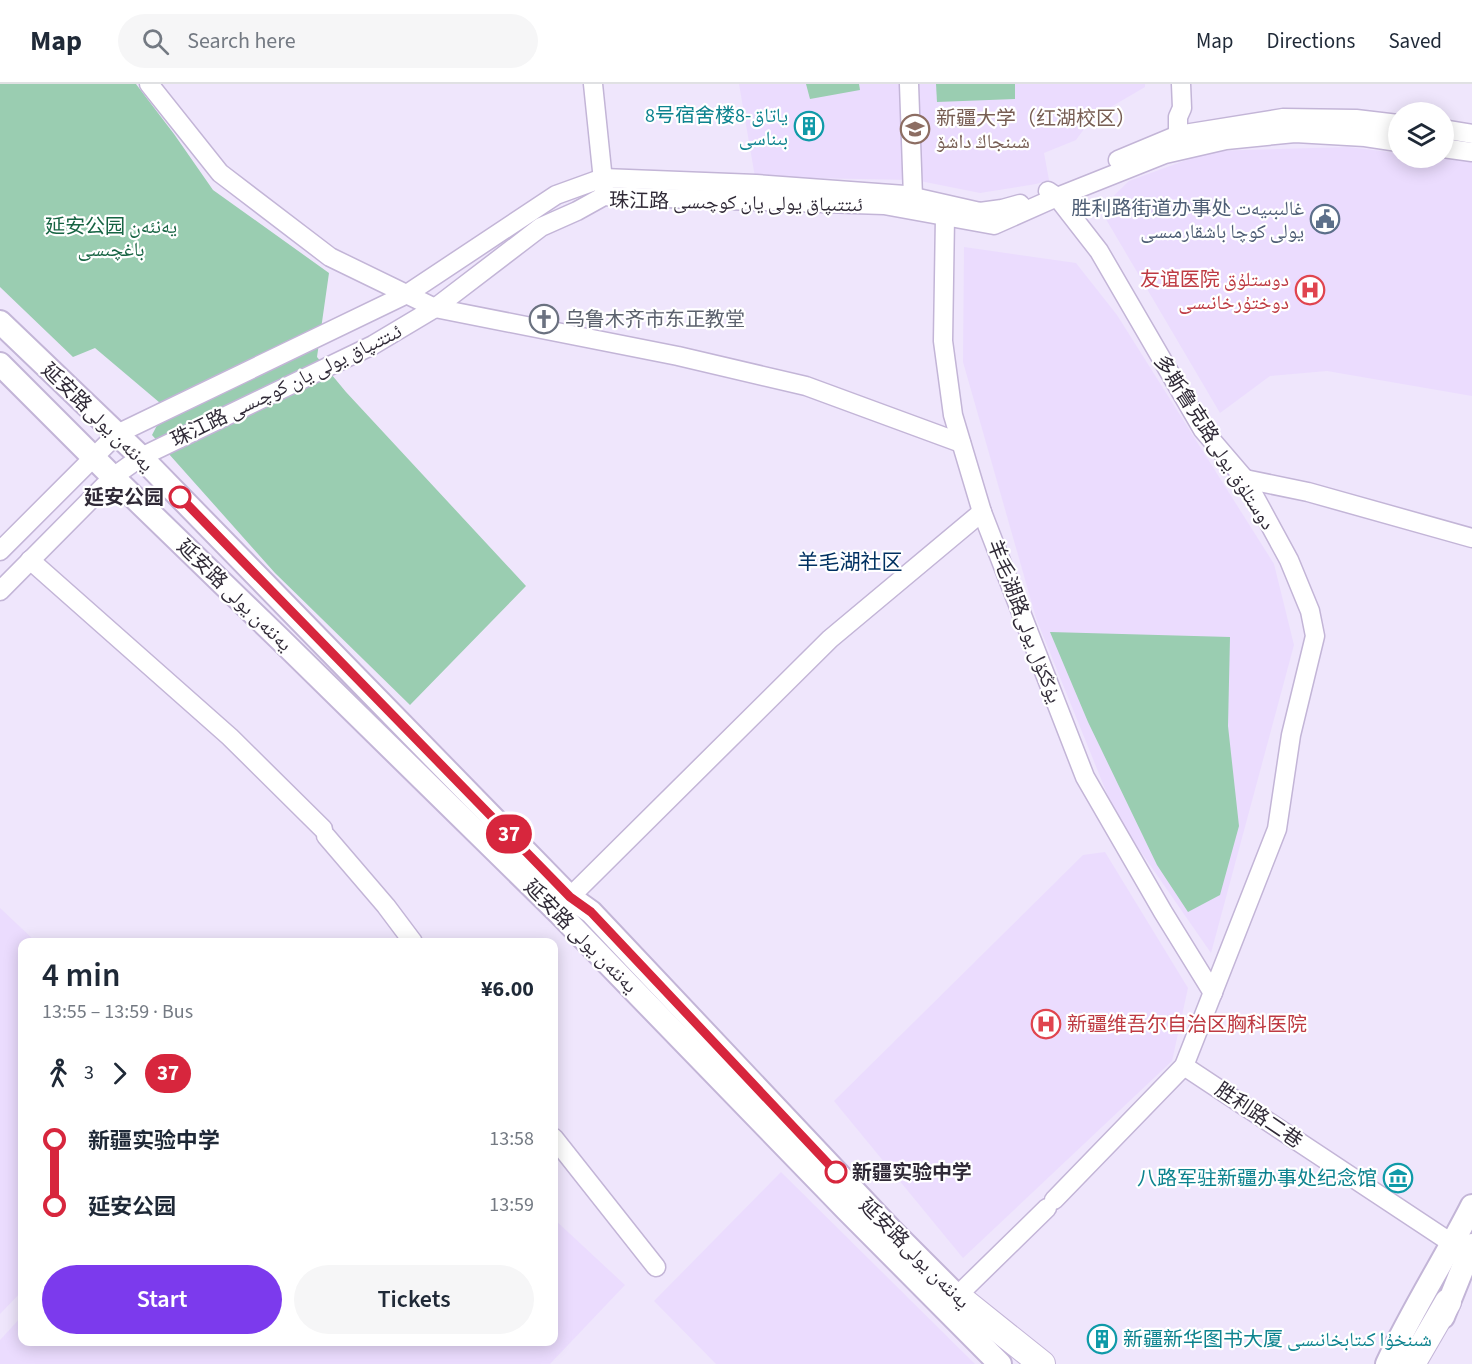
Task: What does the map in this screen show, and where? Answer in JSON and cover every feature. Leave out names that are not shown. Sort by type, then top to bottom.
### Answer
[{"type":"highway","points":[[957,1296],[1042,1364]]},
{"type":"highway","points":[[1417,1363],[1448,1302]]},
{"type":"main road","name":"延安路يەنئەن يولى","points":[[0,322],[141,457],[570,897],[591,912],[891,1230],[1023,1364]]},
{"type":"main road","name":"延安路 يەنئەن يولى","points":[[0,364],[560,914],[1000,1364]]},
{"type":"main road","points":[[1448,1302],[1472,1206]]},
{"type":"main road","points":[[1387,1364],[1404,1327],[1462,1244]]},
{"type":"street","points":[[149,84],[220,173],[330,257],[435,308],[678,356],[806,386],[961,443]]},
{"type":"street","points":[[593,84],[604,187]]},
{"type":"street","points":[[909,84],[913,196]]},
{"type":"street","points":[[1178,136],[1178,117],[1182,108],[1181,84]]},
{"type":"street","name":"珠江路 ئىتتىپاق يولى يان كوچىسى","points":[[0,591],[113,477],[141,457],[373,345],[435,308],[541,227],[577,211],[604,187],[884,205],[994,225],[1051,194],[1178,136],[1283,118],[1356,119],[1388,123]]},
{"type":"street","points":[[1454,131],[1472,134]]},
{"type":"street","name":"珠江路 ئىتتىپاق يولى يان كوچىسى","points":[[0,551],[117,434],[406,294],[556,195],[604,187],[756,183],[913,196],[980,212],[1031,201],[1165,154],[1226,140],[1294,133],[1388,140]]},
{"type":"street","points":[[1454,150],[1472,152]]},
{"type":"street","name":"多斯鲁克路دوستلۇق يولى","points":[[1051,194],[1099,251],[1203,430],[1245,479],[1289,560],[1310,611],[1315,636],[1291,735],[1277,829],[1184,1066]]},
{"type":"street","name":"羊毛湖路يۇڭكۆل يولى","points":[[945,217],[943,341],[952,415],[982,512],[1084,777],[1213,993]]},
{"type":"street","points":[[1245,479],[1308,492],[1472,538]]},
{"type":"street","points":[[570,897],[830,639],[982,512]]},
{"type":"street","points":[[30,560],[230,737],[324,832],[410,938]]},
{"type":"street","points":[[957,1296],[1184,1066]]},
{"type":"street","name":"胜利路二巷","points":[[1184,1066],[1462,1244]]},
{"type":"street","points":[[558,1143],[656,1267]]},
{"type":"shaded area","name":"新疆大学（红湖校区） شىنجاڭ داشۆ","points":[[739,84],[1145,84],[1145,87],[1092,118],[1076,140],[1044,153],[1049,180],[980,193],[915,180],[755,177]]},
{"type":"shaded area","name":"友谊医院 دوستلۇق دوختۇرخانىسى","points":[[1348,147],[1388,152],[1388,168],[1454,168],[1454,158],[1472,160],[1472,396],[1327,371],[1270,376],[1220,413],[1100,209],[1129,181],[1211,151]]},
{"type":"shaded area","points":[[964,247],[1076,263],[1117,315],[1274,564],[1294,645],[1211,953],[1116,816],[1036,618],[963,362]]},
{"type":"shaded area","name":"新疆维吾尔自治区胸科医院","points":[[1105,852],[1188,988],[1172,1061],[963,1258],[834,1101],[1083,855]]},
{"type":"shaded area","points":[[0,908],[32,938],[18,938],[18,1295],[0,1314]]},
{"type":"shaded area","name":"新疆实验中学","points":[[781,1172],[975,1364],[716,1364],[654,1301]]},
{"type":"shaded area","points":[[558,1223],[625,1285],[550,1364],[0,1364],[0,1340],[18,1320],[18,1346],[558,1346]]},
{"type":"green space","name":"延安公园 يەنئەن باغچىسى","points":[[0,84],[136,84],[213,190],[329,273],[317,357],[346,392],[526,586],[410,705],[275,573],[152,435],[166,408],[95,348],[73,357],[0,287]]},
{"type":"green space","points":[[806,84],[859,84],[860,90],[810,99]]},
{"type":"green space","points":[[936,84],[1015,84],[1015,99],[937,102]]},
{"type":"green space","points":[[1050,632],[1230,637],[1228,726],[1239,826],[1220,895],[1188,912],[1157,865],[1088,722]]},
{"type":"bus line","name":"37","points":[[180,497],[570,897],[591,912],[836,1172]]},
{"type":"place","name":"8号宿舍楼8-ياتاق بىناسى","points":[[809,126]]},
{"type":"place","name":"新疆大学（红湖校区） شىنجاڭ داشۆ","points":[[915,129]]},
{"type":"place","name":"胜利路街道办事处 غالىبىيەت يولى كوچا باشقارمىسى","points":[[1325,219]]},
{"type":"place","name":"友谊医院 دوستلۇق دوختۇرخانىسى","points":[[1310,290]]},
{"type":"place","name":"乌鲁木齐市东正教堂","points":[[544,319]]},
{"type":"place","name":"延安公园","points":[[180,497]]},
{"type":"place","name":"新疆维吾尔自治区胸科医院","points":[[1046,1024]]},
{"type":"place","name":"新疆实验中学","points":[[836,1172]]},
{"type":"place","name":"八路军驻新疆办事处纪念馆","points":[[1398,1178]]},
{"type":"place","name":"新疆新华图书大厦 شىنخۇا كىتابخانىسى","points":[[1102,1339]]},
{"type":"district","name":"羊毛湖社区","points":[[850,562]]}]
